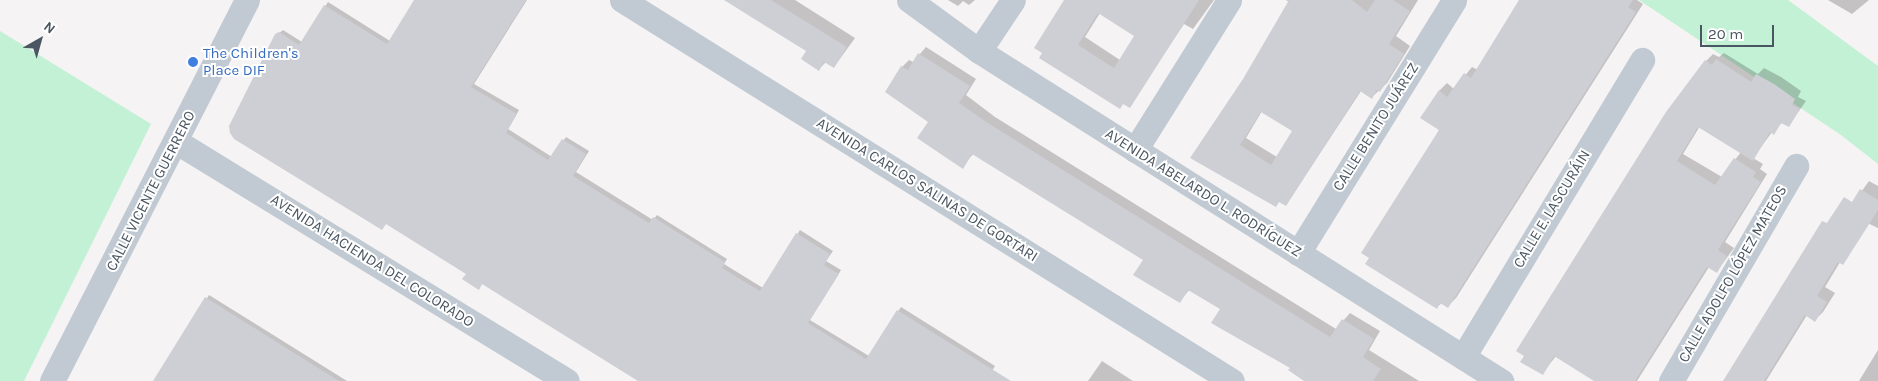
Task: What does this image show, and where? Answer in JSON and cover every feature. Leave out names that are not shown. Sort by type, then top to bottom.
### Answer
[{"type":"street","name":"CALLE VICENTE GUERRERO","points":[[52,381],[177,142],[247,0]]},
{"type":"street","name":"AVENIDA CARLOS SALINAS DE GORTARI","points":[[622,0],[1232,381]]},
{"type":"street","name":"AVENIDA ABELARDO L. RODRÍGUEZ","points":[[909,0],[980,51],[1501,381]]},
{"type":"street","points":[[980,51],[1013,0]]},
{"type":"street","points":[[1135,150],[1229,0]]},
{"type":"street","name":"CALLE BENITO JUÁREZ","points":[[1298,253],[1454,0]]},
{"type":"street","name":"CALLE E. LASCURÁIN","points":[[1462,357],[1642,60]]},
{"type":"street","name":"AVENIDA HACIENDA DEL COLORADO","points":[[177,142],[567,381]]},
{"type":"street","name":"CALLE ADOLFO LÓPEZ MATEOS","points":[[1671,381],[1796,166]]},
{"type":"green space","points":[[1639,0],[1788,0],[1878,66],[1878,164],[1841,135]]},
{"type":"green space","points":[[0,31],[151,124],[24,381],[0,381]]},
{"type":"building","points":[[414,0],[526,0],[471,87],[517,114],[506,133],[548,160],[562,139],[586,154],[573,176],[649,223],[653,217],[725,262],[722,268],[760,291],[796,233],[830,254],[824,265],[839,274],[808,323],[866,359],[897,310],[1011,381],[638,381],[482,284],[479,290],[462,279],[466,274],[386,224],[382,230],[234,139],[230,133],[229,126],[275,34],[279,32],[299,45],[324,5],[387,44]]},
{"type":"building","points":[[724,0],[771,0],[847,47],[834,68],[824,62],[819,71],[801,59],[806,51]]},
{"type":"building","points":[[1064,0],[1199,0],[1130,108],[1123,104],[1120,109],[1039,58],[1042,53],[1034,48]],"holes":[[[1098,13],[1134,36],[1114,68],[1078,45]]]},
{"type":"building","points":[[1289,0],[1352,0],[1367,12],[1375,0],[1393,0],[1410,11],[1389,44],[1404,54],[1380,92],[1377,90],[1372,99],[1360,91],[1286,206],[1279,202],[1276,207],[1190,158],[1243,79]],"holes":[[[1261,112],[1292,131],[1271,165],[1240,145]]]},
{"type":"building","points":[[1519,0],[1633,0],[1628,7],[1636,12],[1448,308],[1440,303],[1437,309],[1365,264],[1369,258],[1361,253],[1439,130],[1420,118],[1439,90],[1447,97],[1464,73],[1471,78]]},
{"type":"building","points":[[918,53],[970,86],[959,103],[988,123],[1330,337],[1342,319],[1374,339],[1363,357],[1381,369],[1373,381],[1304,381],[1288,370],[1290,368],[1211,323],[1220,309],[1188,290],[1180,303],[1133,275],[1143,260],[972,154],[963,169],[917,138],[928,122],[885,92],[901,66],[908,70]]},
{"type":"building","points":[[1716,59],[1751,82],[1756,74],[1774,84],[1795,99],[1792,105],[1800,109],[1789,127],[1781,123],[1774,135],[1770,132],[1753,161],[1698,127],[1677,161],[1715,185],[1734,158],[1756,172],[1753,177],[1761,182],[1718,250],[1727,256],[1717,273],[1707,267],[1635,381],[1594,381],[1554,356],[1543,375],[1520,362],[1524,356],[1516,351],[1666,112],[1705,60],[1712,65]]},
{"type":"building","points":[[1860,189],[1878,200],[1878,210],[1843,265],[1838,262],[1817,296],[1827,302],[1815,322],[1805,315],[1764,381],[1723,381],[1822,221],[1827,223],[1844,197],[1852,202]]},
{"type":"building","points":[[205,297],[339,381],[153,381]]},
{"type":"place","name":"The Children's Place DIF","points":[[193,62]]}]
